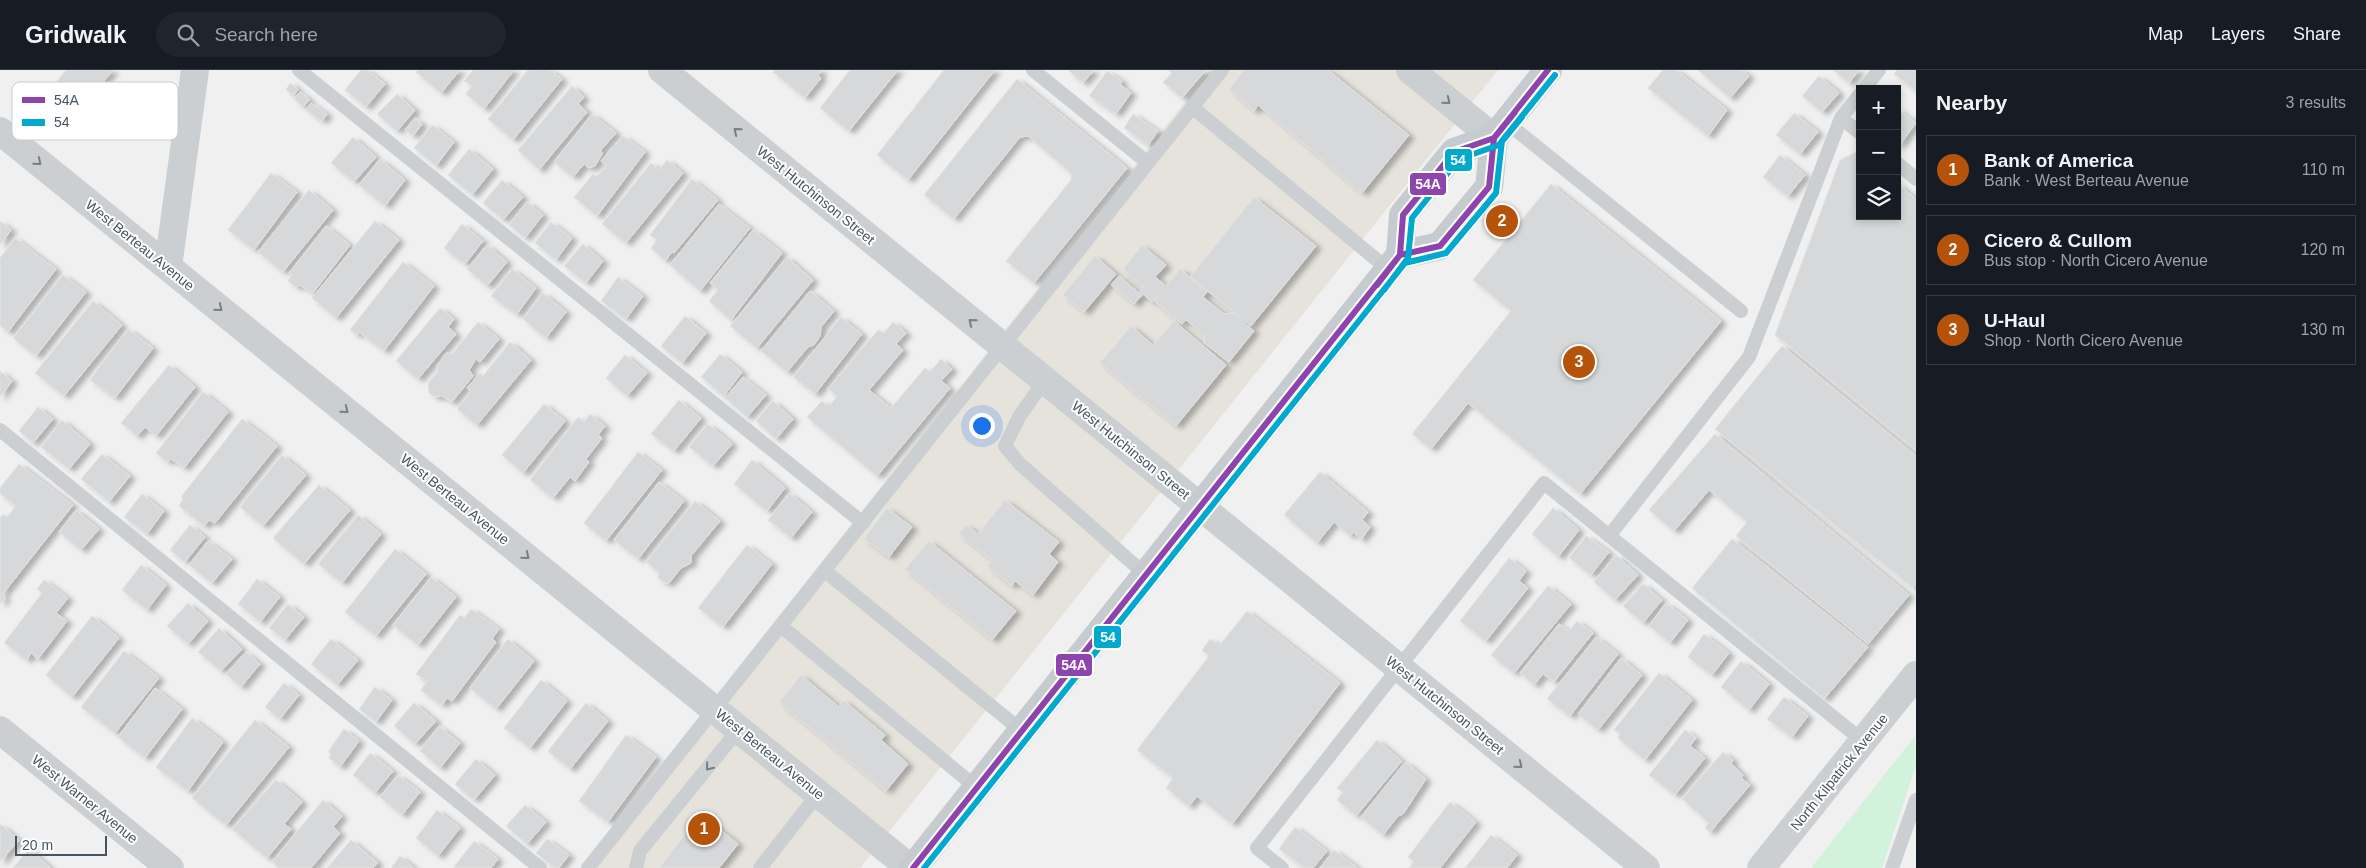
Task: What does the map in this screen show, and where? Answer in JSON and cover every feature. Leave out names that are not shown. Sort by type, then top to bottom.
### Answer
[{"type":"main road","points":[[912,868],[1395,263],[1403,215],[1454,152],[1500,130],[1548,70]]},
{"type":"main road","points":[[1395,263],[1440,246],[1489,186],[1500,130]]},
{"type":"street","points":[[168,267],[195,70]]},
{"type":"street","name":"West Hutchinson Street","points":[[662,70],[1646,868]]},
{"type":"street","points":[[1410,70],[1500,130]]},
{"type":"street","name":"West Berteau Avenue","points":[[0,131],[818,794],[912,868]]},
{"type":"street","name":"North Kilpatrick Avenue","points":[[1762,868],[1863,741],[1912,687]]},
{"type":"street","name":"West Warner Avenue","points":[[0,730],[170,868]]},
{"type":"lane","points":[[299,70],[863,524]]},
{"type":"lane","points":[[1033,70],[1148,163]]},
{"type":"lane","points":[[588,868],[1222,70]]},
{"type":"lane","points":[[1867,85],[1879,70]]},
{"type":"lane","points":[[1610,536],[1749,357],[1841,118],[1856,99]]},
{"type":"lane","points":[[1192,107],[1395,263]]},
{"type":"lane","points":[[1841,118],[1856,130]]},
{"type":"lane","points":[[1500,130],[1741,311]]},
{"type":"lane","points":[[1901,166],[1916,178]]},
{"type":"lane","points":[[1045,380],[1019,417],[1005,446],[1020,464],[1146,576]]},
{"type":"lane","points":[[0,430],[540,868]]},
{"type":"lane","points":[[1282,868],[1257,848],[1544,484],[1863,741]]},
{"type":"lane","points":[[825,571],[1022,731]]},
{"type":"lane","points":[[782,626],[977,788]]},
{"type":"lane","points":[[636,868],[640,851],[739,729]]},
{"type":"lane","points":[[760,868],[818,794]]},
{"type":"lane","points":[[1892,868],[1916,800]]},
{"type":"shaded area","points":[[1210,70],[1498,70],[860,868],[580,868]]},
{"type":"green space","points":[[1915,736],[1916,765],[1882,868],[1811,868]]},
{"type":"building","points":[[66,70],[113,70],[103,82],[56,82]]},
{"type":"building","points":[[361,70],[367,70],[385,84],[366,107],[345,90]]},
{"type":"building","points":[[418,70],[460,70],[441,93],[416,72]]},
{"type":"building","points":[[473,70],[514,70],[484,109],[466,94],[472,86],[464,81]]},
{"type":"building","points":[[528,70],[550,70],[562,79],[513,140],[488,119]]},
{"type":"building","points":[[775,70],[822,70],[818,75],[821,78],[805,98],[773,72]]},
{"type":"building","points":[[850,70],[898,70],[849,131],[820,108]]},
{"type":"building","points":[[944,70],[995,70],[908,180],[877,155]]},
{"type":"building","points":[[1068,70],[1094,70],[1083,83]]},
{"type":"building","points":[[1168,70],[1206,70],[1182,98],[1163,82],[1172,73]]},
{"type":"building","points":[[1244,70],[1328,70],[1409,135],[1362,193],[1258,105],[1254,111],[1229,89]]},
{"type":"building","points":[[1663,70],[1676,70],[1727,110],[1708,136],[1648,88]]},
{"type":"building","points":[[1698,70],[1742,70],[1749,76],[1730,98]]},
{"type":"building","points":[[1833,70],[1859,70],[1849,83]]},
{"type":"building","points":[[1897,70],[1916,70],[1916,91],[1894,74]]},
{"type":"building","points":[[1107,71],[1122,81],[1120,84],[1131,93],[1116,114],[1089,96]]},
{"type":"building","points":[[1819,76],[1839,93],[1822,112],[1802,96]]},
{"type":"building","points":[[1017,79],[1127,168],[1034,283],[1006,261],[1071,180],[1071,173],[1028,136],[1020,137],[954,219],[924,195]]},
{"type":"building","points":[[290,83],[298,89],[294,95],[286,90]]},
{"type":"building","points":[[572,86],[584,97],[578,104],[587,112],[539,170],[518,150]]},
{"type":"building","points":[[300,92],[310,100],[303,107],[294,99]]},
{"type":"building","points":[[397,94],[415,110],[397,131],[377,114]]},
{"type":"building","points":[[311,103],[327,114],[322,121],[306,110]]},
{"type":"building","points":[[1901,112],[1916,123],[1901,143]]},
{"type":"building","points":[[1794,113],[1818,132],[1800,154],[1776,135]]},
{"type":"building","points":[[592,114],[616,133],[601,150],[602,154],[595,166],[588,168],[584,164],[573,177],[554,162]]},
{"type":"building","points":[[1133,114],[1158,131],[1148,145],[1124,128]]},
{"type":"building","points":[[415,118],[422,124],[413,136],[405,130]]},
{"type":"building","points":[[432,125],[454,142],[436,166],[414,148]]},
{"type":"building","points":[[623,136],[645,152],[597,216],[574,197],[593,174],[596,177],[607,166],[601,161]]},
{"type":"building","points":[[353,137],[376,157],[354,182],[331,163]]},
{"type":"building","points":[[469,149],[493,169],[472,195],[448,175]]},
{"type":"building","points":[[1856,152],[1856,220],[1901,220],[1901,186],[1916,199],[1916,450],[1775,335],[1840,160]]},
{"type":"building","points":[[1780,155],[1805,175],[1788,196],[1763,177]]},
{"type":"building","points":[[380,159],[405,180],[385,206],[359,185]]},
{"type":"building","points":[[667,160],[683,173],[626,243],[602,224],[651,163],[659,170]]},
{"type":"building","points":[[271,173],[297,192],[254,250],[228,230]]},
{"type":"building","points":[[692,179],[718,200],[674,253],[672,252],[665,261],[651,248],[657,240],[650,235]]},
{"type":"building","points":[[502,180],[523,197],[503,220],[483,203]]},
{"type":"building","points":[[1551,184],[1721,321],[1580,494],[1468,403],[1431,449],[1412,434],[1511,311],[1473,280]]},
{"type":"building","points":[[309,190],[333,210],[283,272],[258,252]]},
{"type":"building","points":[[1254,197],[1316,246],[1251,326],[1190,277]]},
{"type":"building","points":[[527,202],[543,215],[525,238],[509,225]]},
{"type":"building","points":[[719,204],[750,228],[700,291],[670,265]]},
{"type":"building","points":[[0,221],[11,230],[0,245]]},
{"type":"building","points":[[375,221],[399,240],[336,318],[312,298]]},
{"type":"building","points":[[551,222],[572,238],[556,260],[535,243]]},
{"type":"building","points":[[462,224],[483,241],[465,264],[444,248]]},
{"type":"building","points":[[326,226],[350,245],[313,293],[299,285],[296,287],[288,281],[292,275],[289,273]]},
{"type":"building","points":[[753,230],[782,253],[731,320],[709,301],[718,290],[710,283]]},
{"type":"building","points":[[15,238],[56,269],[8,332],[0,326],[0,258]]},
{"type":"building","points":[[583,244],[603,261],[586,283],[564,266]]},
{"type":"building","points":[[487,245],[507,262],[487,286],[467,269]]},
{"type":"building","points":[[1142,245],[1166,265],[1155,277],[1165,285],[1152,302],[1143,294],[1134,304],[1111,285],[1119,276],[1139,293],[1144,287],[1123,269]]},
{"type":"building","points":[[1095,256],[1116,274],[1084,312],[1063,295]]},
{"type":"building","points":[[787,257],[813,280],[757,348],[730,326]]},
{"type":"building","points":[[403,262],[434,286],[384,351],[359,332],[357,335],[350,330]]},
{"type":"building","points":[[512,269],[536,288],[517,314],[491,296]]},
{"type":"building","points":[[1180,269],[1207,292],[1203,297],[1224,314],[1233,313],[1254,331],[1229,362],[1204,343],[1205,335],[1186,320],[1182,324],[1154,301]]},
{"type":"building","points":[[63,275],[86,292],[36,356],[13,338]]},
{"type":"building","points":[[618,277],[643,296],[626,319],[601,301]]},
{"type":"building","points":[[810,291],[834,311],[821,327],[820,336],[814,345],[808,347],[787,372],[761,351]]},
{"type":"building","points":[[543,293],[566,312],[546,338],[523,319]]},
{"type":"building","points":[[93,301],[122,325],[64,396],[35,373]]},
{"type":"building","points":[[440,308],[454,319],[448,327],[456,334],[418,379],[396,361]]},
{"type":"building","points":[[685,316],[706,333],[682,363],[661,346]]},
{"type":"building","points":[[841,317],[862,334],[815,394],[793,377]]},
{"type":"building","points":[[1174,321],[1226,365],[1176,426],[1100,363],[1131,326],[1153,345]]},
{"type":"building","points":[[478,322],[499,339],[480,362],[476,359],[469,370],[473,376],[452,402],[442,396],[435,397],[429,393],[428,383],[438,371],[437,366],[446,353],[452,354]]},
{"type":"building","points":[[893,322],[906,333],[896,344],[903,350],[869,390],[891,408],[925,368],[930,372],[941,359],[952,369],[941,381],[950,388],[877,476],[807,417],[822,401],[829,407],[837,396],[828,389],[878,330],[884,333]]},
{"type":"building","points":[[128,329],[153,348],[115,398],[90,380]]},
{"type":"building","points":[[510,342],[531,360],[477,425],[457,409],[471,392],[467,388],[480,373],[483,376]]},
{"type":"building","points":[[1782,346],[1916,456],[1916,584],[1913,588],[1715,429]]},
{"type":"building","points":[[720,354],[742,372],[724,396],[701,377]]},
{"type":"building","points":[[625,355],[647,373],[627,396],[606,378]]},
{"type":"building","points":[[169,365],[195,387],[156,436],[145,427],[137,436],[121,423]]},
{"type":"building","points":[[0,371],[12,381],[0,397]]},
{"type":"building","points":[[743,377],[766,395],[747,417],[725,398]]},
{"type":"building","points":[[203,392],[228,412],[184,468],[171,459],[168,462],[156,453]]},
{"type":"building","points":[[679,400],[701,418],[674,451],[651,434]]},
{"type":"building","points":[[773,401],[793,419],[776,439],[756,421]]},
{"type":"building","points":[[544,404],[565,421],[523,473],[502,455]]},
{"type":"building","points":[[38,407],[53,419],[33,443],[19,431]]},
{"type":"building","points":[[590,414],[605,426],[598,435],[602,438],[586,459],[589,462],[575,481],[570,477],[553,498],[530,480],[578,417],[584,422]]},
{"type":"building","points":[[242,419],[277,446],[215,523],[209,520],[204,526],[179,506],[183,499],[181,497]]},
{"type":"building","points":[[62,420],[90,444],[69,469],[41,447]]},
{"type":"building","points":[[708,424],[732,444],[713,466],[689,447]]},
{"type":"building","points":[[1715,434],[1909,595],[1868,644],[1736,536],[1747,522],[1709,490],[1674,531],[1649,510]]},
{"type":"building","points":[[638,452],[662,470],[606,541],[584,523]]},
{"type":"building","points":[[102,454],[130,476],[109,502],[81,479]]},
{"type":"building","points":[[282,455],[306,475],[263,526],[240,507]]},
{"type":"building","points":[[752,460],[785,488],[767,511],[734,484]]},
{"type":"building","points":[[19,464],[73,505],[2,595],[5,598],[0,604],[0,518],[3,514],[7,517],[16,506],[0,494],[0,488]]},
{"type":"building","points":[[1320,472],[1368,512],[1362,520],[1370,527],[1361,540],[1353,532],[1350,536],[1334,522],[1317,543],[1284,515]]},
{"type":"building","points":[[659,482],[684,501],[638,559],[614,540]]},
{"type":"building","points":[[319,485],[350,510],[304,564],[273,538]]},
{"type":"building","points":[[789,493],[812,512],[791,538],[768,520]]},
{"type":"building","points":[[142,494],[164,511],[147,534],[124,517]]},
{"type":"building","points":[[1005,500],[1059,542],[1049,554],[1058,562],[1033,595],[1015,581],[1012,586],[987,566],[992,560],[959,534],[966,525],[978,534]]},
{"type":"building","points":[[695,501],[720,521],[691,556],[691,563],[681,568],[669,583],[665,583],[658,578],[659,572],[646,562]]},
{"type":"building","points":[[887,508],[912,527],[889,557],[864,539]]},
{"type":"building","points":[[1553,508],[1579,530],[1558,557],[1532,534]]},
{"type":"building","points":[[76,510],[99,529],[81,550],[59,532]]},
{"type":"building","points":[[358,515],[381,534],[342,583],[318,564]]},
{"type":"building","points":[[190,525],[205,537],[185,562],[170,550]]},
{"type":"building","points":[[1586,536],[1609,552],[1591,575],[1569,558]]},
{"type":"building","points":[[1732,539],[1868,647],[1824,699],[1692,588]]},
{"type":"building","points":[[208,541],[232,559],[212,583],[189,565]]},
{"type":"building","points":[[929,541],[1016,611],[992,640],[905,569]]},
{"type":"building","points":[[747,545],[772,564],[723,627],[698,608]]},
{"type":"building","points":[[395,549],[426,574],[376,636],[345,612]]},
{"type":"building","points":[[1616,555],[1638,575],[1615,600],[1594,582]]},
{"type":"building","points":[[1509,558],[1526,571],[1519,581],[1528,588],[1486,641],[1460,621]]},
{"type":"building","points":[[141,565],[166,585],[147,610],[122,590]]},
{"type":"building","points":[[431,577],[456,597],[418,645],[393,625]]},
{"type":"building","points":[[257,579],[280,597],[260,622],[238,604]]},
{"type":"building","points":[[44,580],[68,598],[56,613],[67,621],[38,659],[31,653],[27,660],[4,643],[42,593],[37,589]]},
{"type":"building","points":[[1643,584],[1662,600],[1643,623],[1623,606]]},
{"type":"building","points":[[1548,586],[1571,604],[1514,673],[1491,655]]},
{"type":"building","points":[[188,603],[208,621],[188,644],[167,626]]},
{"type":"building","points":[[1666,603],[1688,620],[1670,643],[1649,626]]},
{"type":"building","points":[[288,604],[304,617],[285,640],[269,628]]},
{"type":"building","points":[[471,609],[499,629],[492,639],[496,642],[452,701],[447,698],[442,705],[421,690],[427,681],[416,674],[460,615],[464,618]]},
{"type":"building","points":[[1247,611],[1340,683],[1232,824],[1197,796],[1189,806],[1166,788],[1173,778],[1137,750],[1209,656],[1202,650],[1210,639],[1219,646]]},
{"type":"building","points":[[92,616],[119,638],[72,697],[46,675]]},
{"type":"building","points":[[1577,621],[1593,633],[1554,682],[1543,674],[1534,685],[1520,673],[1559,624],[1569,631]]},
{"type":"building","points":[[219,628],[242,649],[221,671],[198,652]]},
{"type":"building","points":[[1704,634],[1729,653],[1712,675],[1688,657]]},
{"type":"building","points":[[1596,637],[1618,654],[1570,716],[1547,699]]},
{"type":"building","points":[[331,639],[358,660],[337,685],[311,664]]},
{"type":"building","points":[[508,639],[534,661],[496,709],[470,688]]},
{"type":"building","points":[[124,651],[159,678],[115,733],[81,707]]},
{"type":"building","points":[[246,652],[260,664],[241,687],[226,674]]},
{"type":"building","points":[[1621,658],[1642,675],[1598,730],[1578,714]]},
{"type":"building","points":[[1741,661],[1769,684],[1749,710],[1721,687]]},
{"type":"building","points":[[1659,673],[1692,700],[1645,760],[1618,738],[1620,734],[1614,730]]},
{"type":"building","points":[[801,675],[839,707],[843,700],[885,735],[881,740],[908,764],[886,791],[779,702]]},
{"type":"building","points":[[541,680],[567,701],[530,748],[504,728]]},
{"type":"building","points":[[284,683],[299,695],[280,719],[265,707]]},
{"type":"building","points":[[375,687],[392,700],[376,722],[359,709]]},
{"type":"building","points":[[155,688],[182,709],[145,758],[118,737]]},
{"type":"building","points":[[1784,697],[1808,716],[1792,737],[1767,719]]},
{"type":"building","points":[[414,703],[436,721],[415,744],[394,726]]},
{"type":"building","points":[[586,703],[608,721],[570,769],[548,751]]},
{"type":"building","points":[[192,718],[223,742],[188,791],[156,767]]},
{"type":"building","points":[[255,720],[289,747],[226,825],[192,798]]},
{"type":"building","points":[[439,726],[460,743],[440,768],[420,751]]},
{"type":"building","points":[[344,729],[359,741],[340,767],[329,758],[331,754],[328,752]]},
{"type":"building","points":[[1685,730],[1696,738],[1690,746],[1705,758],[1675,795],[1649,775]]},
{"type":"building","points":[[626,735],[656,757],[608,822],[579,801]]},
{"type":"building","points":[[1377,740],[1402,761],[1356,816],[1337,800],[1343,792],[1337,788]]},
{"type":"building","points":[[1723,752],[1733,760],[1731,763],[1743,775],[1741,778],[1750,785],[1710,832],[1705,828],[1709,823],[1682,799]]},
{"type":"building","points":[[370,753],[393,771],[375,793],[353,775]]},
{"type":"building","points":[[476,759],[495,775],[474,800],[455,784]]},
{"type":"building","points":[[1405,762],[1426,779],[1403,814],[1398,816],[1383,835],[1361,817]]},
{"type":"building","points":[[398,775],[420,792],[402,815],[380,797]]},
{"type":"building","points":[[276,780],[302,802],[284,824],[291,829],[267,858],[232,829]]},
{"type":"building","points":[[323,800],[342,816],[333,827],[340,833],[311,868],[279,868],[272,862]]},
{"type":"building","points":[[1450,802],[1476,822],[1440,868],[1409,868],[1414,862],[1408,857]]},
{"type":"building","points":[[525,805],[546,822],[527,844],[506,826]]},
{"type":"building","points":[[437,810],[460,828],[438,856],[416,838]]},
{"type":"building","points":[[701,814],[738,844],[719,868],[659,868]]},
{"type":"building","points":[[0,824],[19,840],[0,862]]},
{"type":"building","points":[[1295,827],[1327,851],[1313,868],[1305,868],[1279,849]]},
{"type":"building","points":[[1491,835],[1517,855],[1507,868],[1465,868]]},
{"type":"building","points":[[547,839],[569,855],[559,868],[555,868],[536,853]]},
{"type":"building","points":[[351,840],[378,863],[373,868],[327,868]]},
{"type":"building","points":[[474,841],[498,859],[491,868],[454,867]]},
{"type":"building","points":[[29,849],[51,868],[13,868]]},
{"type":"building","points":[[1334,850],[1358,868],[1320,868]]},
{"type":"building","points":[[400,856],[414,868],[391,868]]},
{"type":"transit line","name":"54A","points":[[913,868],[1400,255],[1440,246],[1489,187],[1494,138],[1548,70]]},
{"type":"transit line","name":"54","points":[[924,868],[1405,263],[1446,253],[1496,193],[1502,141],[1555,75]]},
{"type":"transit line","name":"54A","points":[[1377,285],[1400,255],[1403,215],[1454,152],[1494,138],[1515,112]]},
{"type":"transit line","name":"54","points":[[1384,290],[1408,258],[1412,218],[1459,159],[1499,145],[1522,117]]},
{"type":"place","name":"Cicero & Cullom","points":[[1502,221]]},
{"type":"place","name":"U-Haul","points":[[1579,362]]},
{"type":"place","name":"Bank of America","points":[[704,829]]}]
